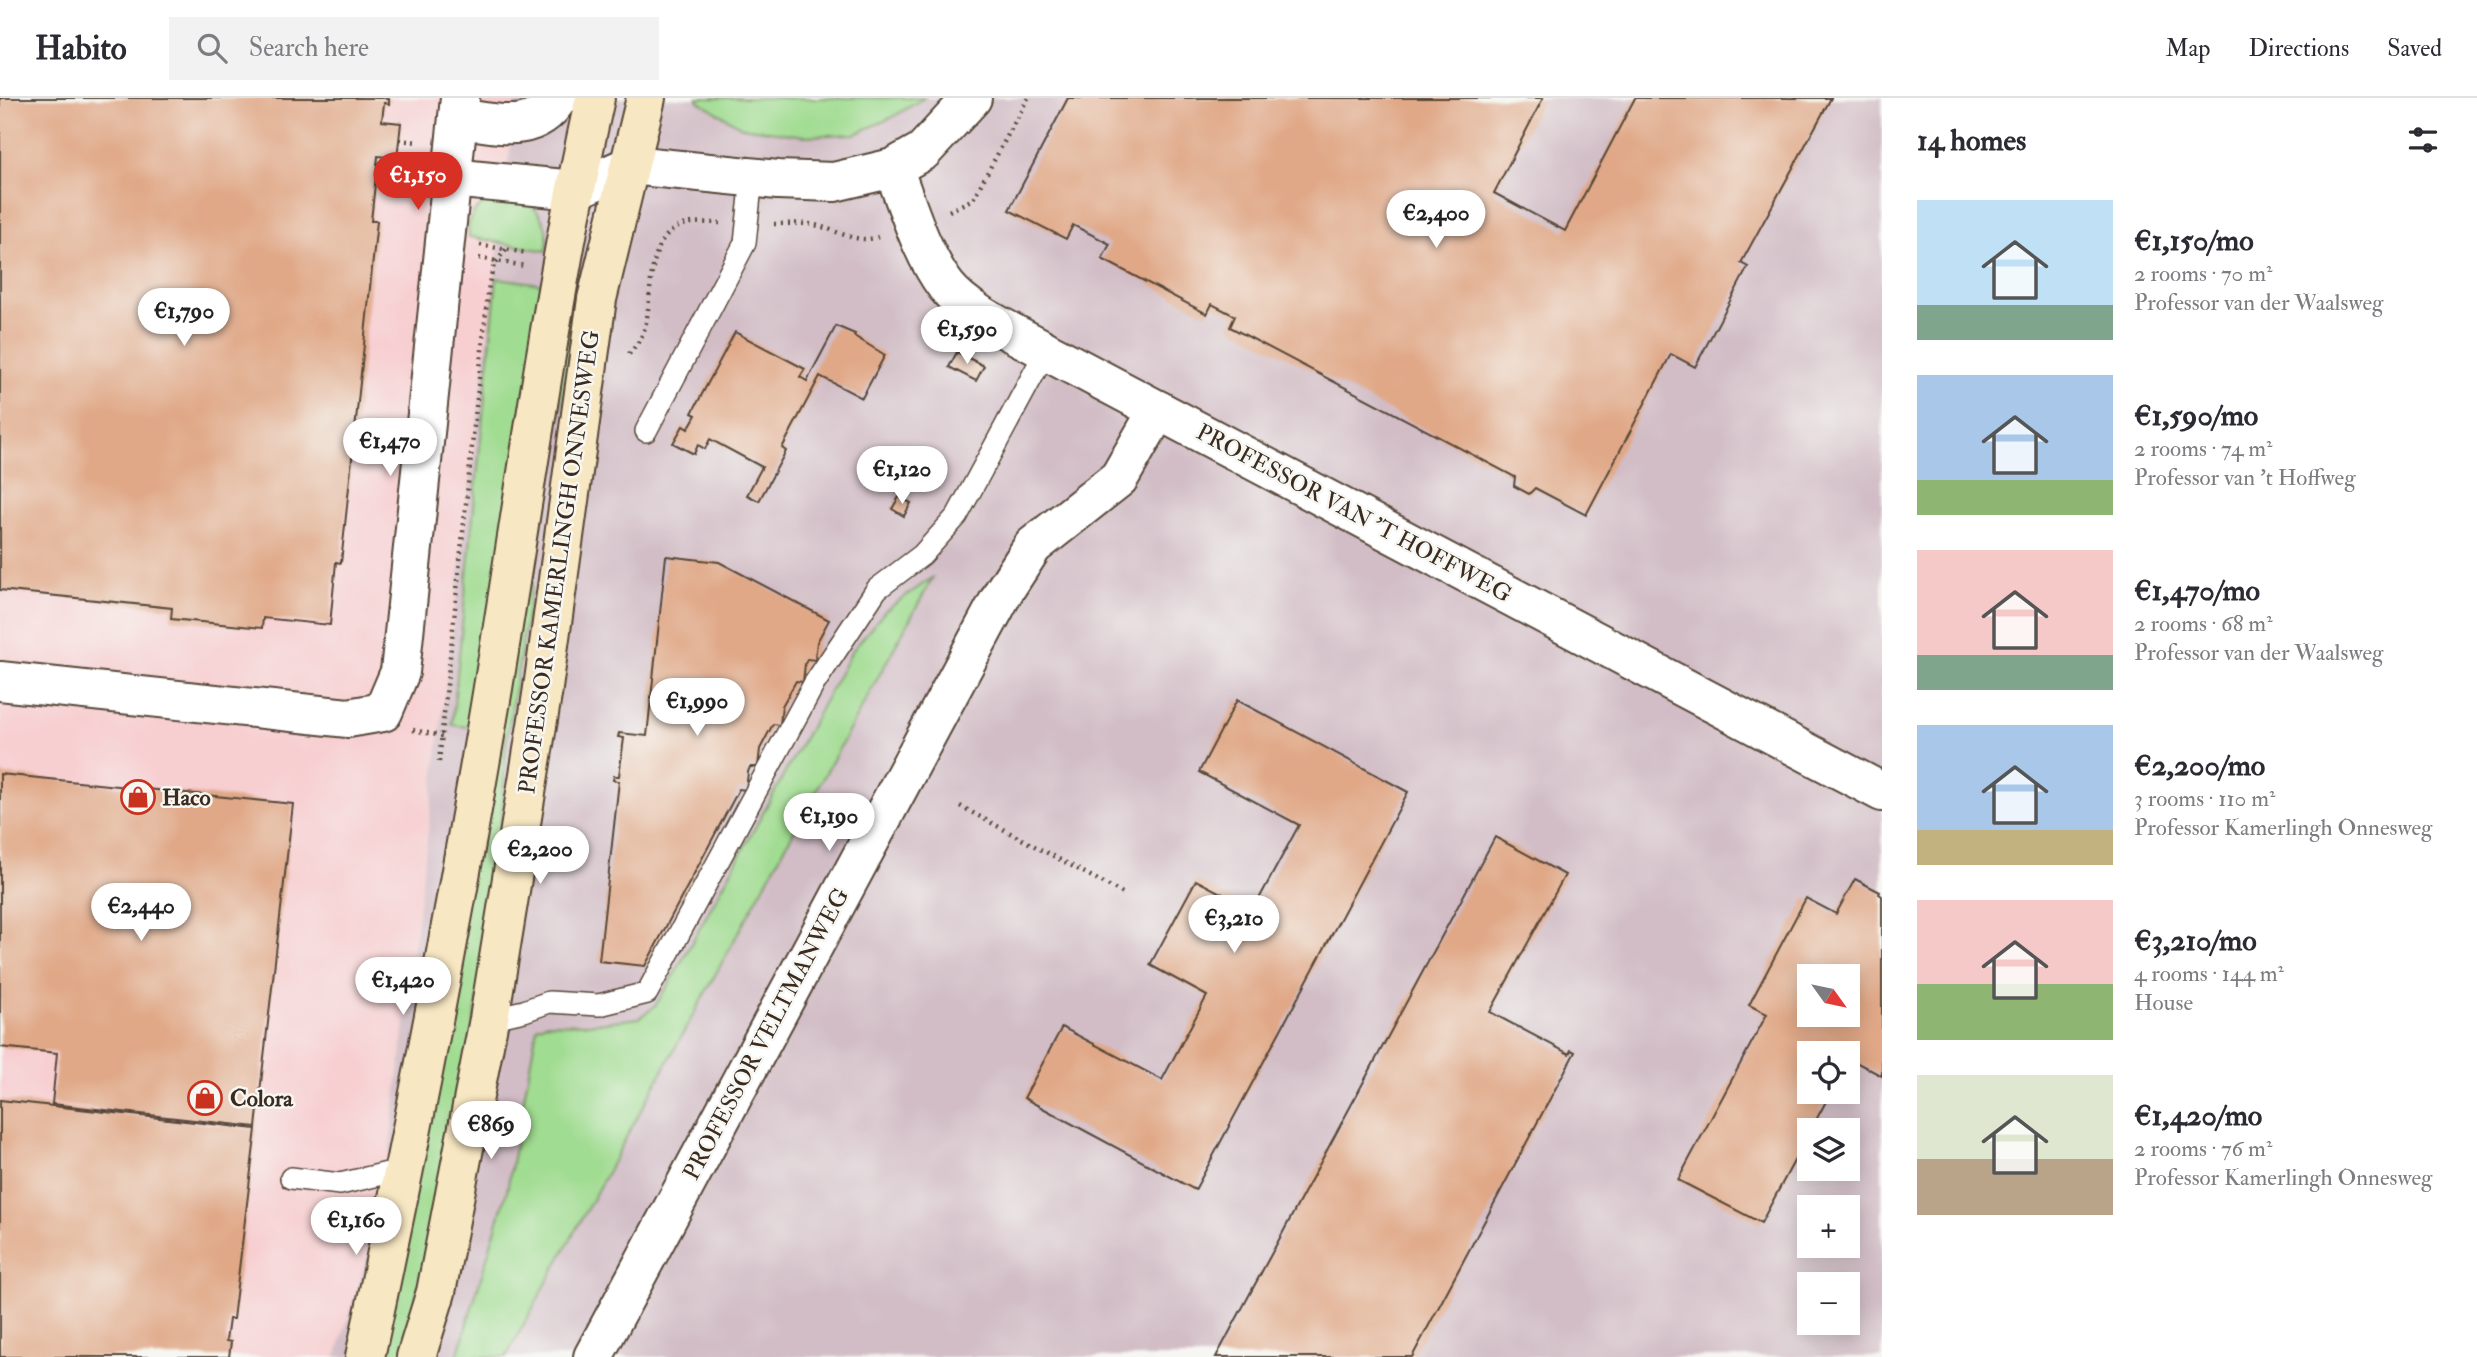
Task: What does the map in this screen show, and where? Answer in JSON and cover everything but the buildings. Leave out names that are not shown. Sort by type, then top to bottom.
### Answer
[{"type":"main road","name":"PROFESSOR KAMERLINGH ONNESWEG","points":[[416,1357],[436,1292],[489,1019],[542,695],[597,299],[646,98]]},
{"type":"main road","name":"PROFESSOR KAMERLINGH ONNESWEG","points":[[365,1357],[405,1169],[489,708],[556,285],[592,112]]},
{"type":"street","points":[[0,681],[348,718],[383,712],[400,672],[459,108],[504,124],[534,121],[550,111],[558,98]]},
{"type":"street","points":[[451,178],[575,190],[631,165],[834,182],[893,167],[923,151],[972,98]]},
{"type":"street","points":[[592,112],[631,165]]},
{"type":"street","name":"PROFESSOR VAN 'T HOFFWEG","points":[[893,167],[926,252],[947,287],[968,307],[1046,351],[1882,792]]},
{"type":"street","name":"PROFESSOR VELTMANWEG","points":[[593,1357],[1004,591],[1033,546],[1119,478],[1158,410]]},
{"type":"lane","points":[[646,431],[745,243],[752,177]]},
{"type":"lane","points":[[489,1019],[524,1012],[549,1002],[599,1005],[647,993],[814,684],[877,589],[922,555],[957,516],[1046,351]]},
{"type":"lane","points":[[291,1178],[340,1184],[405,1169]]},
{"type":"path","points":[[438,774],[489,283],[494,265],[506,249]]},
{"type":"path","points":[[960,806],[1126,895]]},
{"type":"shaded area","points":[[0,98],[516,98],[383,1205],[336,1357],[0,1357]]},
{"type":"shaded area","points":[[516,98],[1882,98],[1882,1357],[336,1357],[383,1205]]},
{"type":"green space","points":[[697,98],[924,98],[891,118],[855,134],[804,136],[742,127]]},
{"type":"green space","points":[[489,200],[520,201],[536,210],[546,230],[546,251],[469,237],[472,215]]},
{"type":"green space","points":[[497,278],[549,285],[475,728],[452,725]]},
{"type":"green space","points":[[569,288],[580,290],[506,742],[498,877],[465,1073],[403,1357],[374,1357]]},
{"type":"green space","points":[[933,577],[506,1357],[457,1357],[507,1191],[537,1027],[546,1023],[588,1024],[639,1018],[655,1006],[852,651],[885,611]]},
{"type":"place","name":"Haco","points":[[138,797]]},
{"type":"place","name":"Colora","points":[[205,1098]]}]
